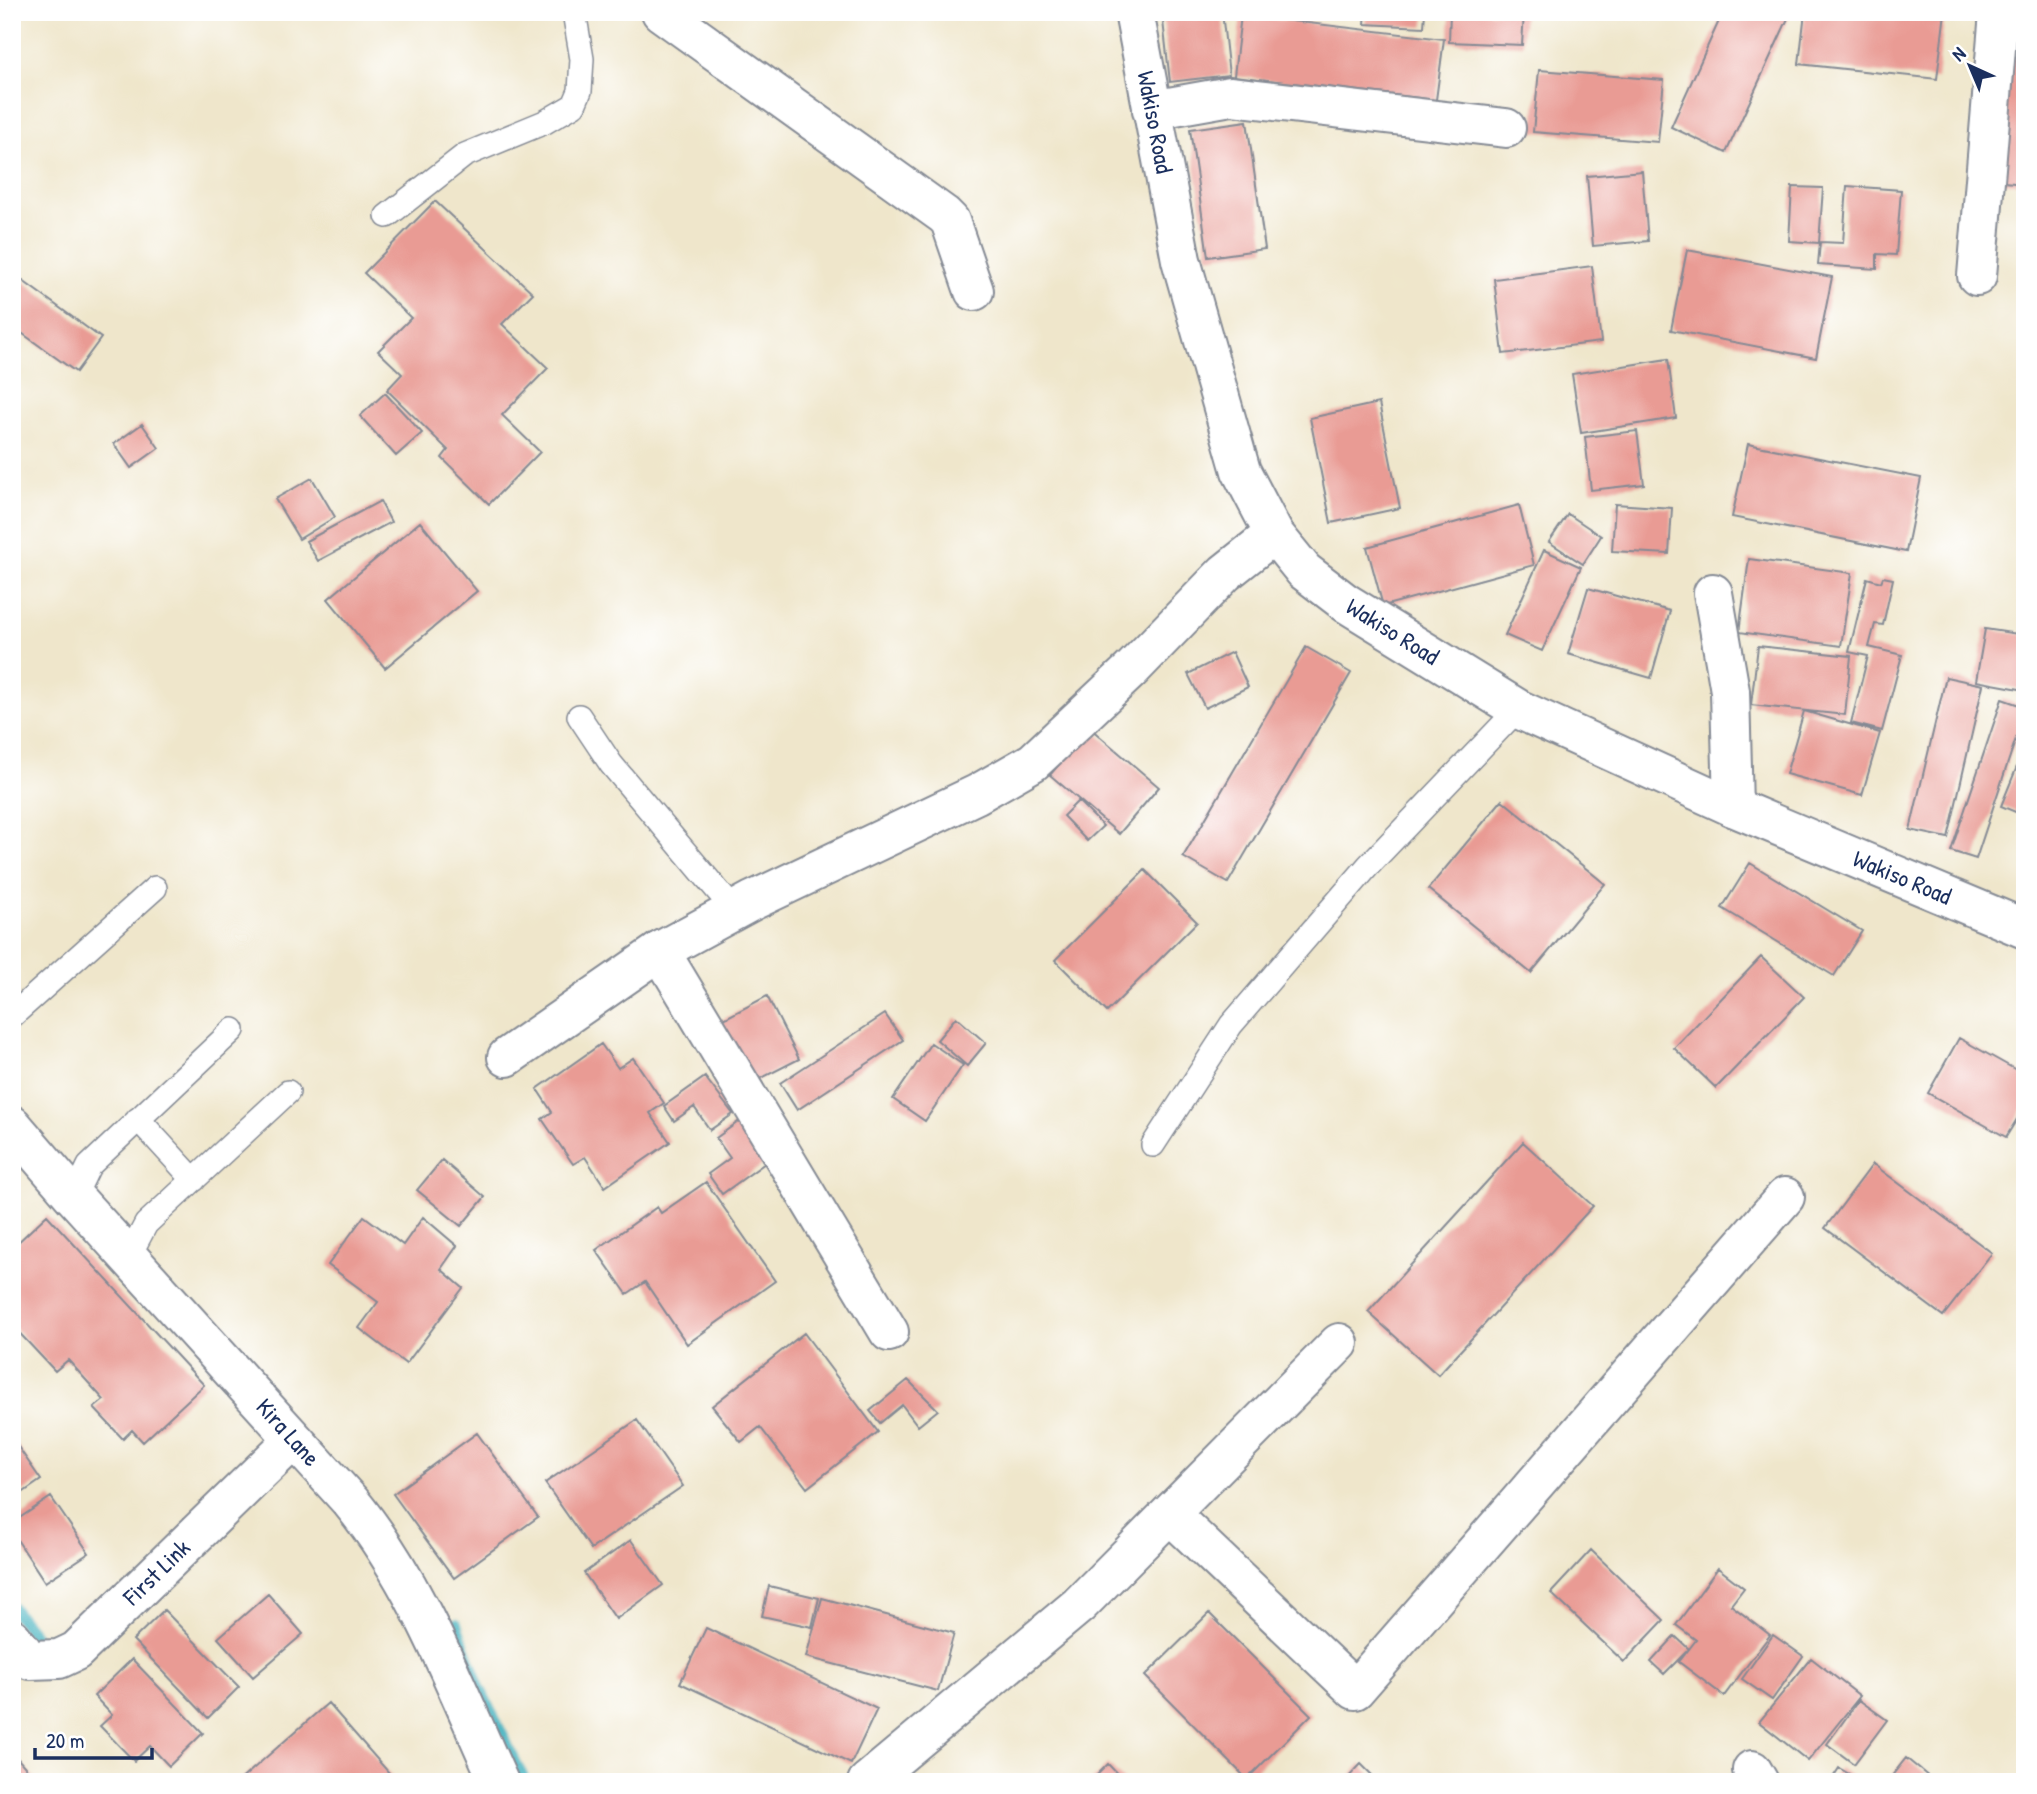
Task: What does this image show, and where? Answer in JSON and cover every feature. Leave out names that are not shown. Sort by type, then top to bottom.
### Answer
[{"type":"street","points":[[661,12],[944,215],[950,221],[974,291]]},
{"type":"street","name":"Wakiso Road","points":[[1134,12],[1181,260],[1241,471],[1274,534],[1304,571],[1346,603],[1518,709],[1733,807],[2025,929]]},
{"type":"street","points":[[1977,276],[1999,12]]},
{"type":"street","points":[[1152,110],[1231,96],[1506,128]]},
{"type":"street","points":[[507,1057],[660,951],[734,911],[977,794],[1033,762],[1132,670],[1225,573],[1274,534]]},
{"type":"street","points":[[1713,593],[1730,691],[1733,807]]},
{"type":"street","points":[[660,951],[889,1332]]},
{"type":"street","name":"Kira Lane","points":[[19,1147],[74,1197],[351,1502],[383,1542],[405,1580],[499,1782]]},
{"type":"street","points":[[1170,1514],[1355,1690],[1785,1197]]},
{"type":"street","points":[[867,1782],[1079,1605],[1339,1342]]},
{"type":"street","name":"First Link","points":[[12,1638],[30,1660],[59,1659],[76,1651],[293,1440]]},
{"type":"lane","points":[[387,216],[465,155],[545,122],[574,105],[580,91],[582,60],[574,12]]},
{"type":"lane","points":[[1153,1145],[1231,1026],[1368,866],[1518,709]]},
{"type":"lane","points":[[579,716],[611,764],[734,911]]},
{"type":"lane","points":[[12,1016],[155,888]]},
{"type":"lane","points":[[74,1197],[89,1166],[233,1030]]},
{"type":"lane","points":[[128,1258],[146,1224],[288,1092]]},
{"type":"lane","points":[[138,1119],[194,1180]]},
{"type":"building","points":[[1162,12],[1222,12],[1229,75],[1170,82]]},
{"type":"building","points":[[1366,12],[1425,12],[1424,27],[1365,24]]},
{"type":"building","points":[[1450,12],[1524,12],[1522,45],[1449,42]]},
{"type":"building","points":[[1723,12],[1791,12],[1726,153],[1671,127]]},
{"type":"building","points":[[1805,12],[1945,12],[1937,79],[1799,64]]},
{"type":"building","points":[[1241,15],[1444,39],[1436,100],[1234,76]]},
{"type":"building","points":[[2002,57],[2025,58],[2025,184],[1993,181]]},
{"type":"building","points":[[1539,70],[1664,80],[1658,142],[1533,132]]},
{"type":"building","points":[[1247,121],[1265,249],[1208,257],[1190,129]]},
{"type":"building","points":[[1642,171],[1648,241],[1593,246],[1587,176]]},
{"type":"building","points":[[1847,186],[1901,190],[1896,255],[1877,254],[1877,269],[1818,265],[1820,242],[1843,243]]},
{"type":"building","points":[[1792,187],[1823,188],[1819,243],[1789,241]]},
{"type":"building","points":[[435,201],[533,293],[502,324],[548,368],[502,415],[540,452],[489,504],[442,458],[448,450],[387,390],[402,374],[378,351],[411,318],[364,273]]},
{"type":"building","points":[[1687,250],[1832,277],[1816,358],[1671,330]]},
{"type":"building","points":[[1592,266],[1601,342],[1503,354],[1494,279]]},
{"type":"building","points":[[12,273],[101,338],[76,372],[12,326]]},
{"type":"building","points":[[1668,359],[1676,418],[1581,433],[1572,374]]},
{"type":"building","points":[[385,393],[422,433],[396,456],[360,416]]},
{"type":"building","points":[[1379,403],[1400,508],[1331,523],[1310,418]]},
{"type":"building","points":[[142,424],[159,448],[131,468],[114,444]]},
{"type":"building","points":[[1637,431],[1644,484],[1591,490],[1585,437]]},
{"type":"building","points":[[1748,444],[1921,478],[1906,552],[1732,517]]},
{"type":"building","points":[[312,478],[335,517],[299,539],[275,499]]},
{"type":"building","points":[[380,501],[391,522],[318,561],[306,541]]},
{"type":"building","points":[[1615,504],[1672,508],[1669,554],[1612,551]]},
{"type":"building","points":[[1519,505],[1534,565],[1383,606],[1367,547]]},
{"type":"building","points":[[1568,514],[1601,536],[1583,564],[1549,542]]},
{"type":"building","points":[[420,522],[477,591],[385,668],[328,599]]},
{"type":"building","points":[[1544,550],[1581,567],[1542,651],[1505,635]]},
{"type":"building","points":[[1749,559],[1852,573],[1841,646],[1739,632]]},
{"type":"building","points":[[1883,577],[1893,579],[1883,625],[1875,624],[1869,647],[1902,655],[1882,731],[1851,723],[1868,656],[1849,652],[1867,578],[1881,582]]},
{"type":"building","points":[[1588,588],[1670,611],[1651,678],[1568,654]]},
{"type":"building","points":[[1985,629],[2025,635],[2025,690],[1976,681]]},
{"type":"building","points":[[1758,646],[1851,656],[1845,715],[1751,705]]},
{"type":"building","points":[[1306,647],[1351,673],[1228,883],[1183,857]]},
{"type":"building","points":[[1232,652],[1248,687],[1205,708],[1188,674]]},
{"type":"building","points":[[1946,677],[1983,685],[1948,838],[1910,830]]},
{"type":"building","points":[[2002,699],[2025,707],[2025,711],[1976,859],[1951,851]]},
{"type":"building","points":[[1804,711],[1880,733],[1862,795],[1786,774]]},
{"type":"building","points":[[1090,728],[1159,787],[1119,834],[1050,775]]},
{"type":"building","points":[[2025,747],[2025,816],[2001,806]]},
{"type":"building","points":[[1502,800],[1605,884],[1531,973],[1428,889]]},
{"type":"building","points":[[1078,801],[1103,826],[1087,841],[1063,816]]},
{"type":"building","points":[[1750,863],[1862,931],[1834,976],[1722,908]]},
{"type":"building","points":[[1145,870],[1197,922],[1107,1012],[1055,960]]},
{"type":"building","points":[[1761,957],[1804,997],[1716,1088],[1674,1048]]},
{"type":"building","points":[[767,996],[799,1059],[752,1083],[720,1021]]},
{"type":"building","points":[[885,1014],[903,1040],[797,1110],[780,1083]]},
{"type":"building","points":[[956,1017],[986,1043],[967,1066],[937,1040]]},
{"type":"building","points":[[1959,1038],[2025,1075],[2025,1106],[2006,1137],[1928,1093]]},
{"type":"building","points":[[931,1043],[963,1065],[925,1121],[893,1099]]},
{"type":"building","points":[[601,1044],[618,1068],[633,1058],[664,1103],[650,1113],[670,1142],[605,1187],[585,1157],[573,1164],[542,1119],[552,1112],[537,1089]]},
{"type":"building","points":[[705,1077],[733,1114],[710,1130],[694,1107],[674,1121],[664,1106]]},
{"type":"building","points":[[741,1120],[761,1147],[756,1151],[765,1163],[722,1194],[708,1174],[730,1158],[716,1138]]},
{"type":"building","points":[[1523,1142],[1593,1206],[1438,1375],[1368,1312]]},
{"type":"building","points":[[442,1160],[485,1197],[461,1226],[417,1190]]},
{"type":"building","points":[[1873,1164],[1992,1253],[1943,1316],[1825,1228]]},
{"type":"building","points":[[706,1182],[775,1281],[687,1344],[645,1282],[627,1294],[596,1250],[657,1207],[661,1213]]},
{"type":"building","points":[[47,1215],[204,1385],[143,1442],[132,1430],[123,1439],[94,1408],[104,1400],[68,1360],[55,1371],[12,1325],[12,1248]]},
{"type":"building","points":[[364,1216],[403,1245],[423,1217],[457,1246],[441,1269],[463,1288],[406,1364],[359,1328],[378,1302],[328,1265]]},
{"type":"building","points":[[804,1333],[878,1432],[807,1488],[760,1427],[741,1442],[712,1406]]},
{"type":"building","points":[[908,1380],[938,1410],[918,1426],[902,1405],[880,1423],[870,1411]]},
{"type":"building","points":[[637,1420],[683,1486],[591,1549],[545,1483]]},
{"type":"building","points":[[477,1433],[538,1517],[454,1578],[393,1494]]},
{"type":"building","points":[[12,1438],[41,1480],[12,1500]]},
{"type":"building","points":[[51,1497],[89,1553],[45,1582],[12,1532],[12,1523]]},
{"type":"building","points":[[631,1540],[663,1585],[616,1619],[584,1573]]},
{"type":"building","points":[[1591,1550],[1664,1620],[1624,1662],[1551,1593]]},
{"type":"building","points":[[1718,1568],[1744,1588],[1731,1605],[1770,1635],[1724,1696],[1679,1662],[1696,1640],[1676,1625]]},
{"type":"building","points":[[769,1586],[819,1598],[812,1627],[762,1616]]},
{"type":"building","points":[[268,1594],[303,1634],[253,1677],[218,1638]]},
{"type":"building","points":[[822,1598],[954,1633],[938,1691],[806,1657]]},
{"type":"building","points":[[164,1610],[239,1687],[208,1718],[133,1640]]},
{"type":"building","points":[[1209,1613],[1311,1715],[1247,1779],[1145,1676]]},
{"type":"building","points":[[706,1628],[877,1709],[851,1764],[680,1683]]},
{"type":"building","points":[[1773,1635],[1803,1656],[1772,1700],[1742,1679]]},
{"type":"building","points":[[1675,1636],[1689,1649],[1664,1674],[1651,1662]]},
{"type":"building","points":[[1811,1658],[1860,1696],[1808,1761],[1759,1722]]},
{"type":"building","points":[[132,1659],[203,1733],[169,1766],[150,1746],[134,1761],[100,1726],[112,1715],[94,1696]]},
{"type":"building","points":[[1859,1700],[1887,1720],[1854,1764],[1827,1744]]},
{"type":"building","points":[[328,1703],[397,1782],[238,1782]]},
{"type":"building","points":[[12,1752],[38,1782],[12,1782]]},
{"type":"building","points":[[1906,1758],[1935,1782],[1887,1782]]},
{"type":"building","points":[[1108,1764],[1125,1782],[1090,1782]]},
{"type":"building","points":[[1361,1764],[1379,1782],[1344,1782]]},
{"type":"building","points":[[1839,1768],[1859,1780],[1858,1782],[1830,1782]]},
{"type":"waterway","points":[[12,1608],[34,1635]]},
{"type":"waterway","points":[[456,1624],[478,1685],[525,1782]]}]
